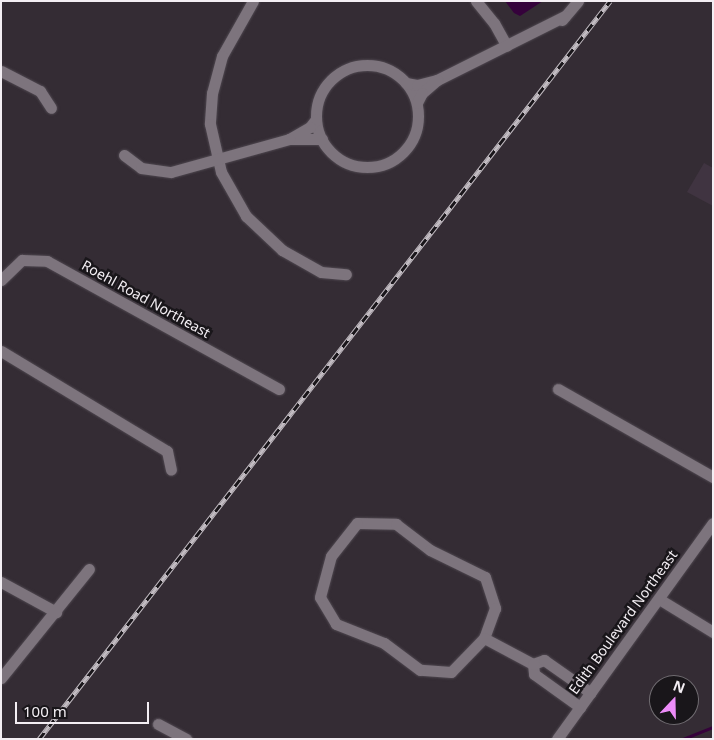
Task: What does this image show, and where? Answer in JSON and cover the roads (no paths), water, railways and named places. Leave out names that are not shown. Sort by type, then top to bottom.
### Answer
[{"type":"street","points":[[253,1],[228,44],[214,80],[210,124],[217,161],[238,204],[269,239],[295,259],[321,272],[346,274]]},
{"type":"street","points":[[476,1],[494,22],[507,46]]},
{"type":"street","points":[[406,83],[417,85],[437,80],[507,46],[550,30],[578,1]]},
{"type":"street","points":[[124,155],[141,168],[161,173],[217,161],[289,139],[310,127],[316,119],[321,94],[335,76],[344,70],[378,66],[388,70],[406,83],[417,103],[418,120],[414,136],[400,155],[386,163],[370,167],[345,162],[332,152],[322,139],[316,119]]},
{"type":"street","points":[[1,71],[40,91],[52,108]]},
{"type":"street","points":[[417,103],[422,93],[437,80]]},
{"type":"street","points":[[289,139],[322,139]]},
{"type":"street","name":"Roehl Road Northeast","points":[[1,280],[22,260],[47,261],[279,389]]},
{"type":"street","points":[[1,351],[167,451],[171,470]]},
{"type":"street","points":[[558,389],[713,476]]},
{"type":"street","points":[[357,523],[396,524],[430,550],[485,577],[495,608],[484,638],[451,672],[420,670],[384,643],[336,624],[320,597],[331,556],[357,523]]},
{"type":"street","name":"Edith Boulevard Northeast","points":[[557,739],[713,523]]},
{"type":"street","points":[[1,678],[89,569]]},
{"type":"street","points":[[1,582],[56,612]]},
{"type":"street","points":[[659,598],[713,632]]},
{"type":"street","points":[[484,638],[533,664],[544,660],[591,693]]},
{"type":"street","points":[[533,664],[534,674],[580,707]]},
{"type":"street","points":[[158,724],[186,739]]},
{"type":"waterway","points":[[683,739],[713,727]]},
{"type":"railway","points":[[39,739],[610,1]]}]
